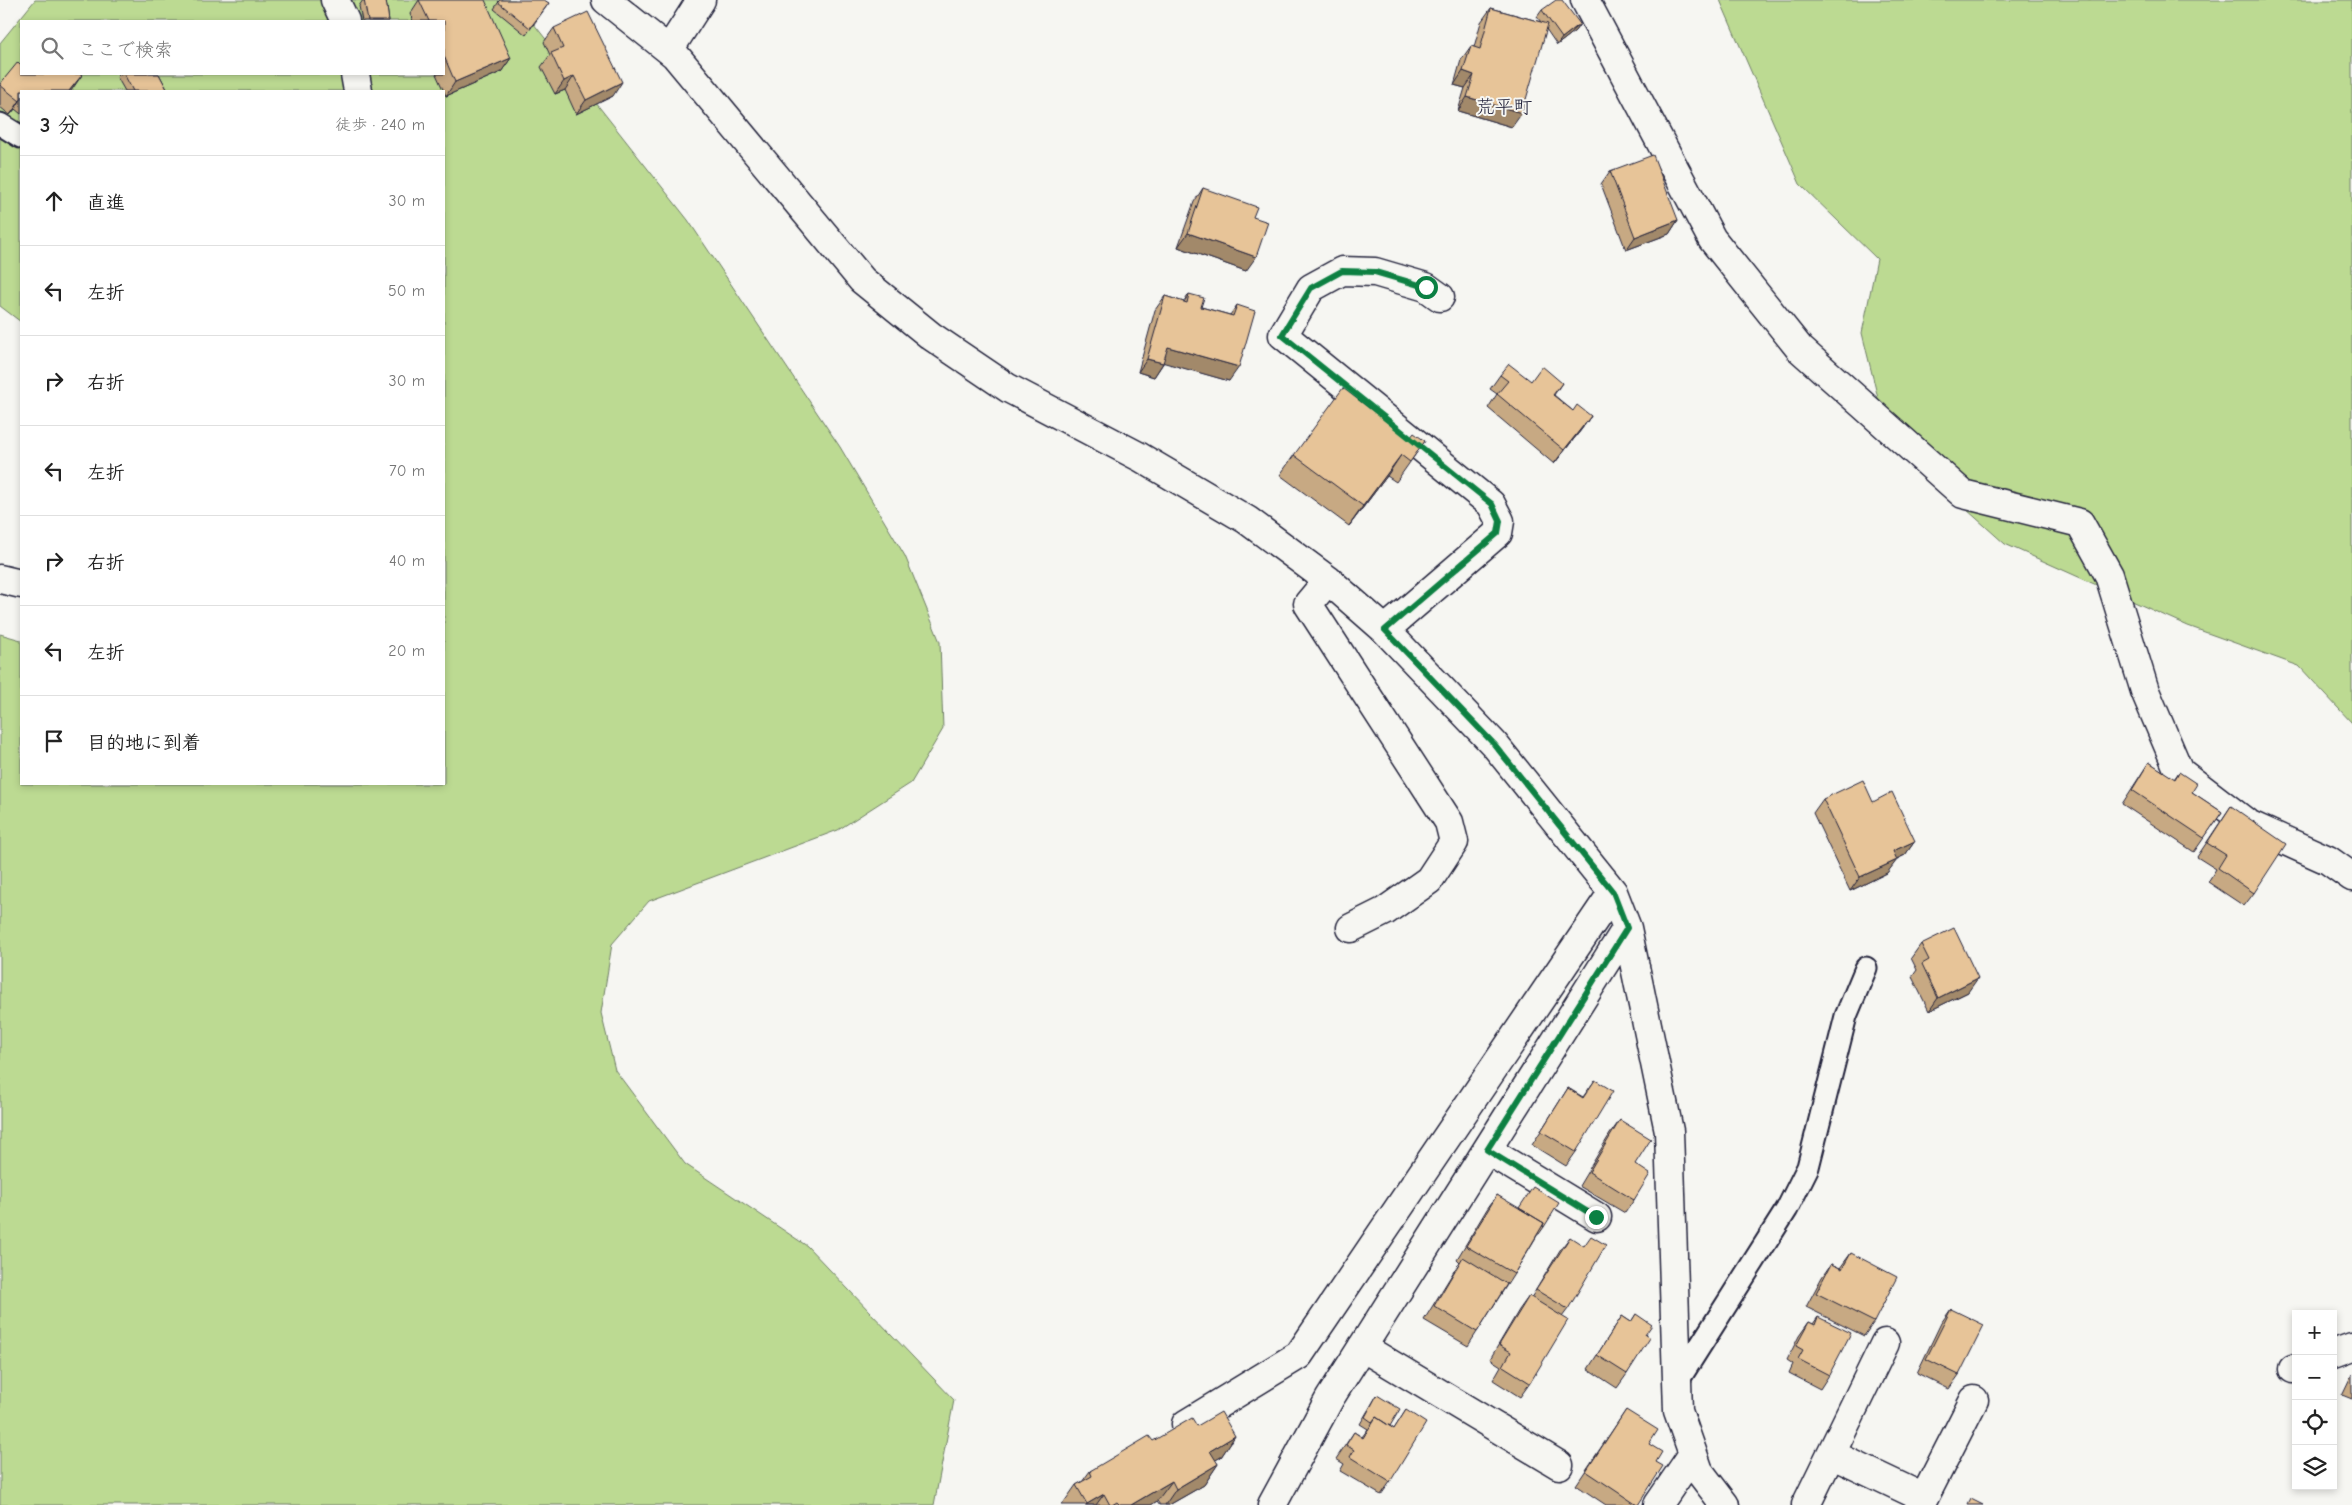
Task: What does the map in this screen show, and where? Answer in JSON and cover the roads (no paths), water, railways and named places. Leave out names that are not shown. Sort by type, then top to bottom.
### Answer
[{"type":"street","points":[[335,0],[344,20]]},
{"type":"street","points":[[606,0],[669,50],[862,280],[923,330],[1008,388],[1140,457],[1247,520],[1328,580],[1385,630],[1494,744],[1613,892],[1627,928],[1669,1131],[1678,1411],[1699,1471],[1725,1505]]},
{"type":"street","points":[[669,50],[701,0]]},
{"type":"street","points":[[1585,0],[1712,239],[1800,349],[1963,494],[2080,523],[2110,574],[2146,691],[2179,771],[2248,824],[2328,860],[2352,877]]},
{"type":"street","points":[[355,75],[358,90]]},
{"type":"street","points":[[1385,630],[1498,533],[1500,521],[1492,504],[1282,335],[1311,288],[1342,271],[1375,272],[1426,287],[1440,297]]},
{"type":"street","points":[[0,579],[20,584]]},
{"type":"street","points":[[1328,580],[1308,604],[1449,822],[1454,842],[1429,880],[1385,911],[1351,928]]},
{"type":"street","points":[[1186,1424],[1298,1355],[1613,892]]},
{"type":"street","points":[[1272,1505],[1330,1398],[1627,928]]},
{"type":"street","points":[[1487,1150],[1596,1217]]},
{"type":"street","points":[[1806,1505],[1885,1343]]},
{"type":"street","points":[[1362,1347],[1559,1465]]},
{"type":"street","points":[[2337,1353],[2352,1347]]},
{"type":"street","points":[[1831,1454],[1924,1498],[1974,1400]]},
{"type":"street","points":[[1658,1505],[1694,1454]]},
{"type":"lane","points":[[0,124],[20,136]]},
{"type":"lane","points":[[1676,1384],[1787,1209],[1808,1167],[1846,1016],[1866,968]]},
{"type":"district","name":"荒平町","points":[[1504,106]]}]
